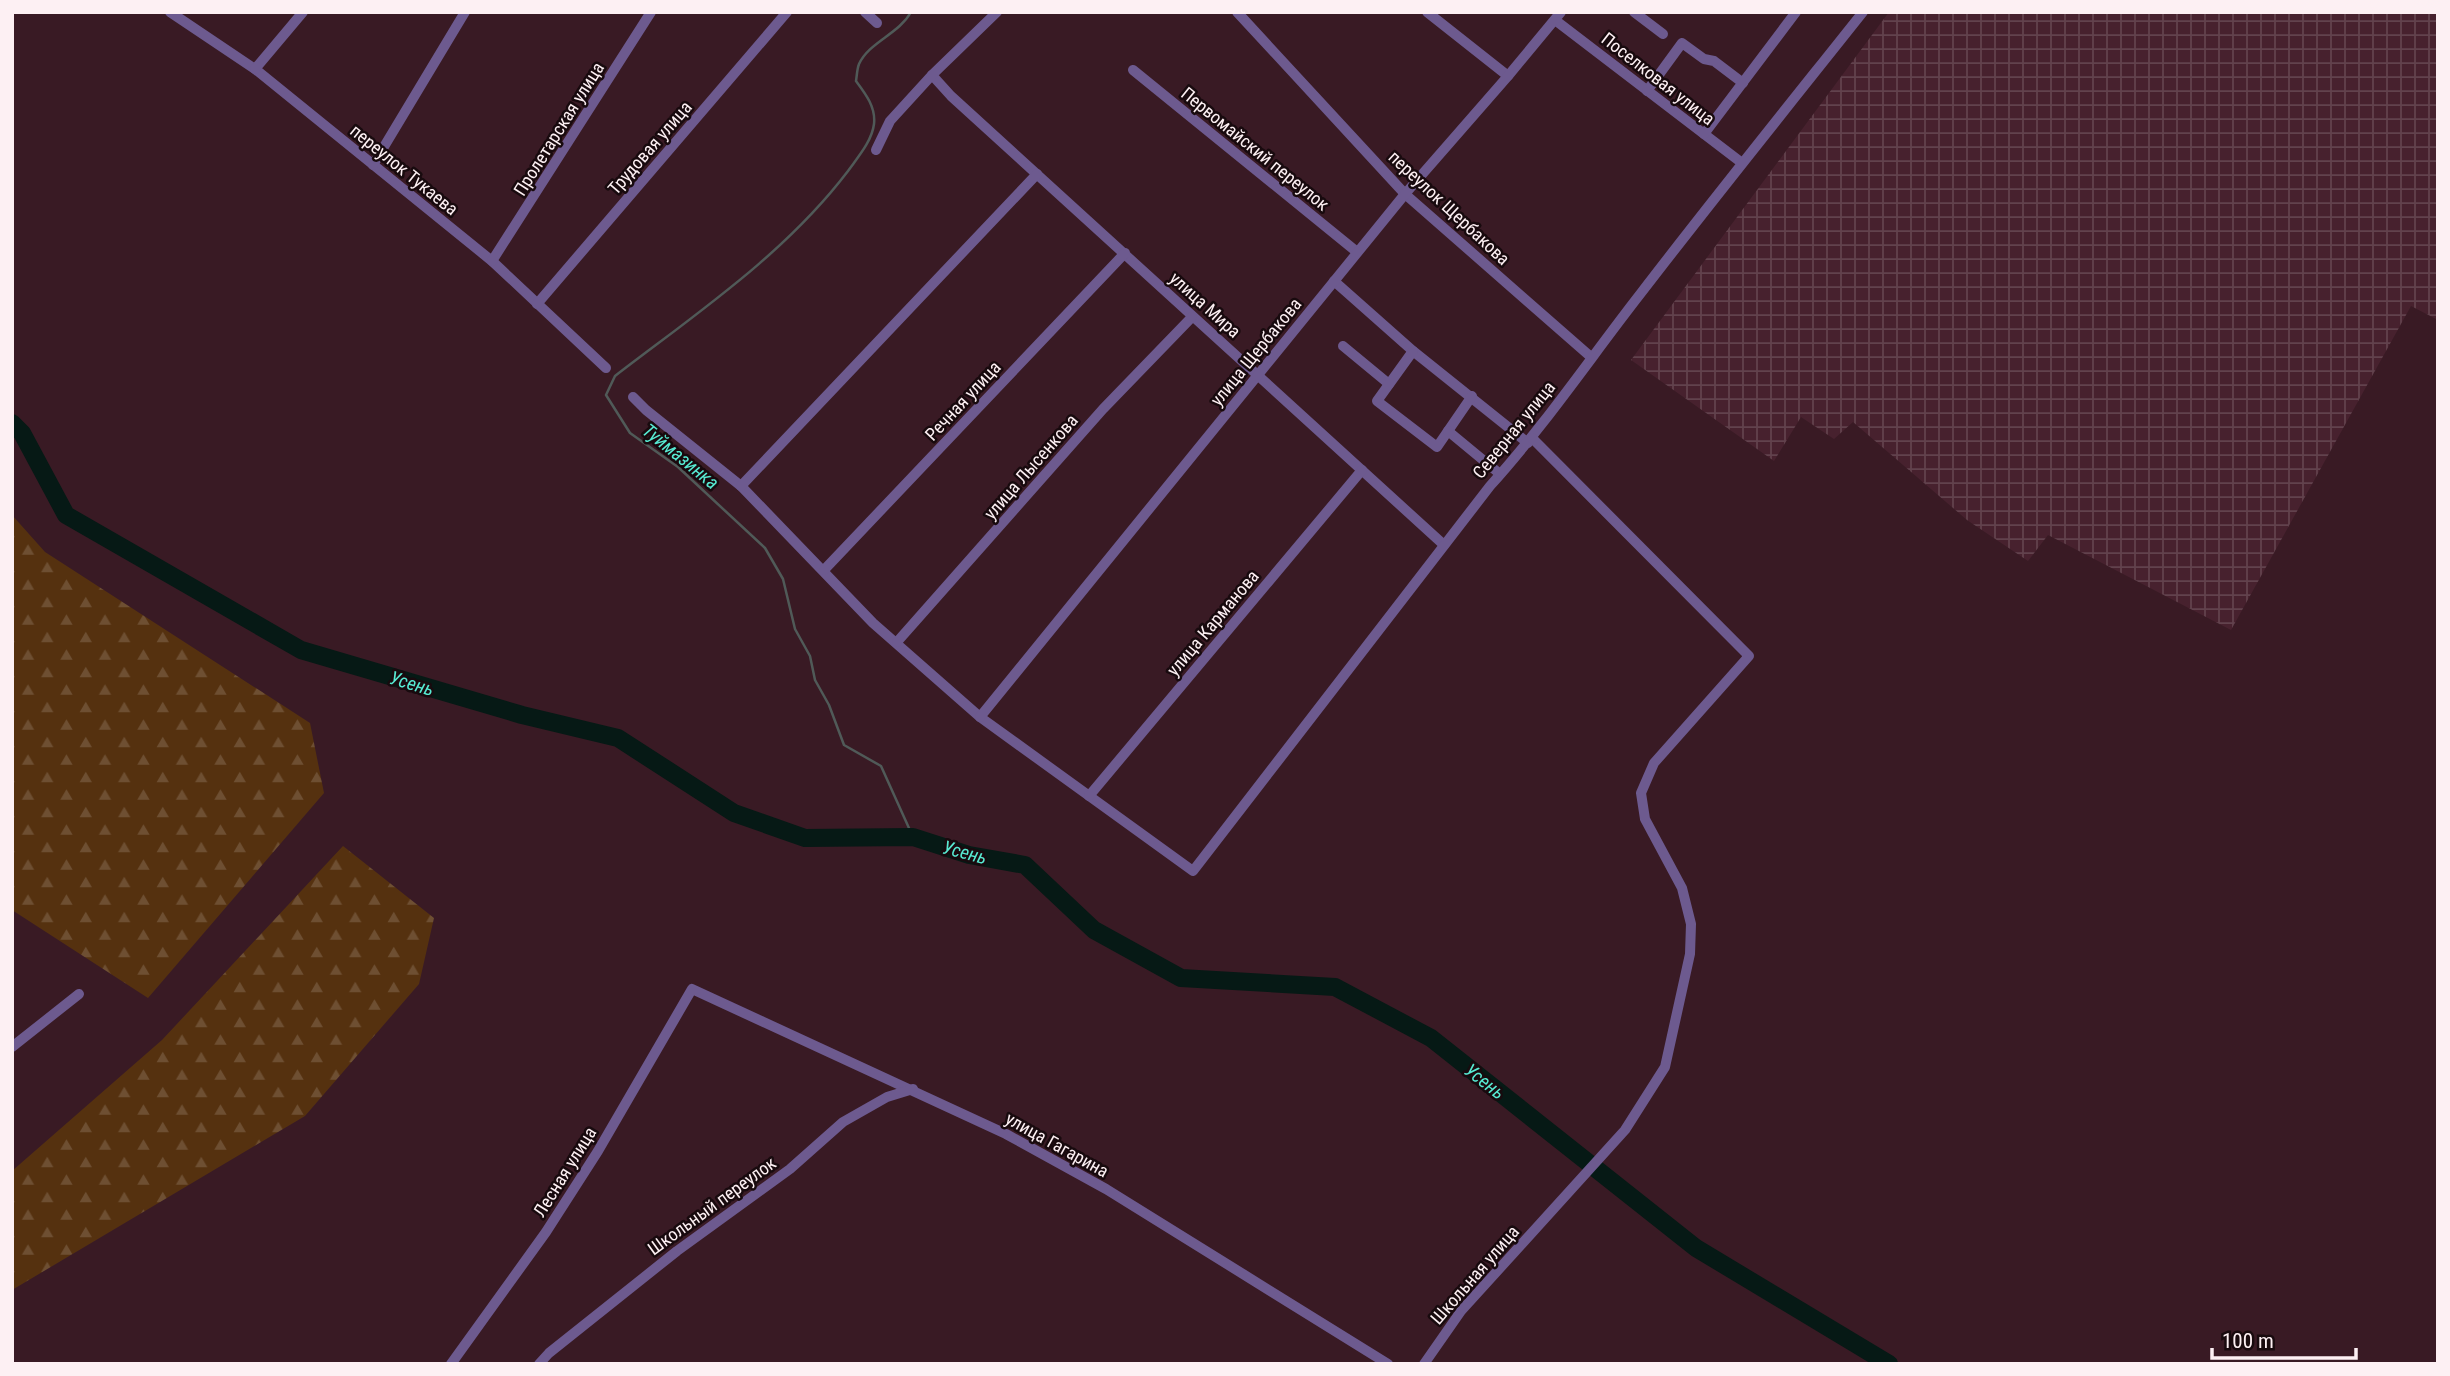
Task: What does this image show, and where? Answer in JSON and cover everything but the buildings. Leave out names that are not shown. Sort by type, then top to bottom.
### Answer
[{"type":"street","name":"переулок Тукаева","points":[[170,12],[255,69],[492,261],[606,368]]},
{"type":"street","points":[[255,69],[303,12]]},
{"type":"street","points":[[373,165],[465,12]]},
{"type":"street","name":"Пролетарская улица","points":[[492,261],[651,12]]},
{"type":"street","name":"Трудовая улица","points":[[537,304],[787,12]]},
{"type":"street","points":[[864,12],[877,23]]},
{"type":"street","points":[[876,150],[890,121],[932,75],[997,12]]},
{"type":"street","name":"переулок Щербакова","points":[[1237,12],[1405,194],[1591,357]]},
{"type":"street","points":[[1427,12],[1508,76]]},
{"type":"street","points":[[1634,12],[1663,34]]},
{"type":"street","points":[[1704,134],[1796,12]]},
{"type":"street","name":"Северная улица","points":[[1088,796],[1193,871],[1444,545],[1530,440],[1591,357],[1863,12]]},
{"type":"street","name":"улица Щербакова","points":[[980,717],[1357,252],[1558,16]]},
{"type":"street","name":"Поселковая улица","points":[[1558,16],[1647,91],[1742,163]]},
{"type":"street","points":[[1647,91],[1682,43],[1704,59],[1714,61],[1742,83]]},
{"type":"street","name":"Первомайский переулок","points":[[1133,70],[1357,252]]},
{"type":"street","name":"улица Мира","points":[[932,75],[951,96],[1444,545]]},
{"type":"street","points":[[741,486],[1037,174]]},
{"type":"street","name":"Речная улица","points":[[824,570],[1125,253]]},
{"type":"street","points":[[1334,281],[1413,351],[1530,440]]},
{"type":"street","name":"улица Лысенкова","points":[[897,642],[1103,409],[1192,317]]},
{"type":"street","points":[[1343,346],[1390,384]]},
{"type":"street","points":[[1413,351],[1377,401],[1437,447],[1472,397]]},
{"type":"street","points":[[633,397],[741,486],[873,623],[980,717],[1088,796]]},
{"type":"street","points":[[1448,431],[1500,474]]},
{"type":"street","name":"Школьная улица","points":[[1423,1364],[1461,1311],[1625,1130],[1665,1067],[1690,954],[1690,925],[1682,888],[1645,819],[1641,793],[1654,763],[1749,656],[1530,440]]},
{"type":"street","name":"улица Карманова","points":[[1088,796],[1362,470]]},
{"type":"street","name":"улица Гагарина","points":[[692,989],[1006,1134],[1106,1189],[1388,1364]]},
{"type":"street","name":"Лесная улица","points":[[451,1364],[546,1232],[598,1151],[692,989]]},
{"type":"street","points":[[12,1047],[79,994]]},
{"type":"street","name":"Школьный переулок","points":[[539,1364],[636,1282],[790,1169],[843,1122],[887,1097],[913,1089]]},
{"type":"shaded area","points":[[1889,12],[2438,12],[2438,320],[2411,306],[2231,630],[2048,535],[2028,561],[1967,520],[1853,422],[1834,439],[1801,417],[1774,461],[1631,360]]},
{"type":"green space","points":[[12,515],[45,552],[310,723],[324,793],[148,998],[12,910]]},
{"type":"green space","points":[[343,846],[434,918],[419,984],[305,1116],[12,1290],[12,1171],[162,1040]]},
{"type":"waterway","name":"Туймазинка","points":[[911,12],[906,20],[870,50],[859,64],[856,81],[872,106],[874,124],[868,143],[848,171],[797,229],[768,256],[615,376],[606,395],[630,433],[678,467],[765,548],[783,579],[795,629],[810,656],[815,680],[829,705],[844,745],[881,766],[913,837]]},
{"type":"waterway","name":"Усень","points":[[12,423],[22,433],[66,515],[301,650],[522,715],[618,738],[734,813],[805,838],[913,837],[969,855],[1025,865],[1094,930],[1181,978],[1335,987],[1431,1038],[1696,1248],[1889,1364]]}]
